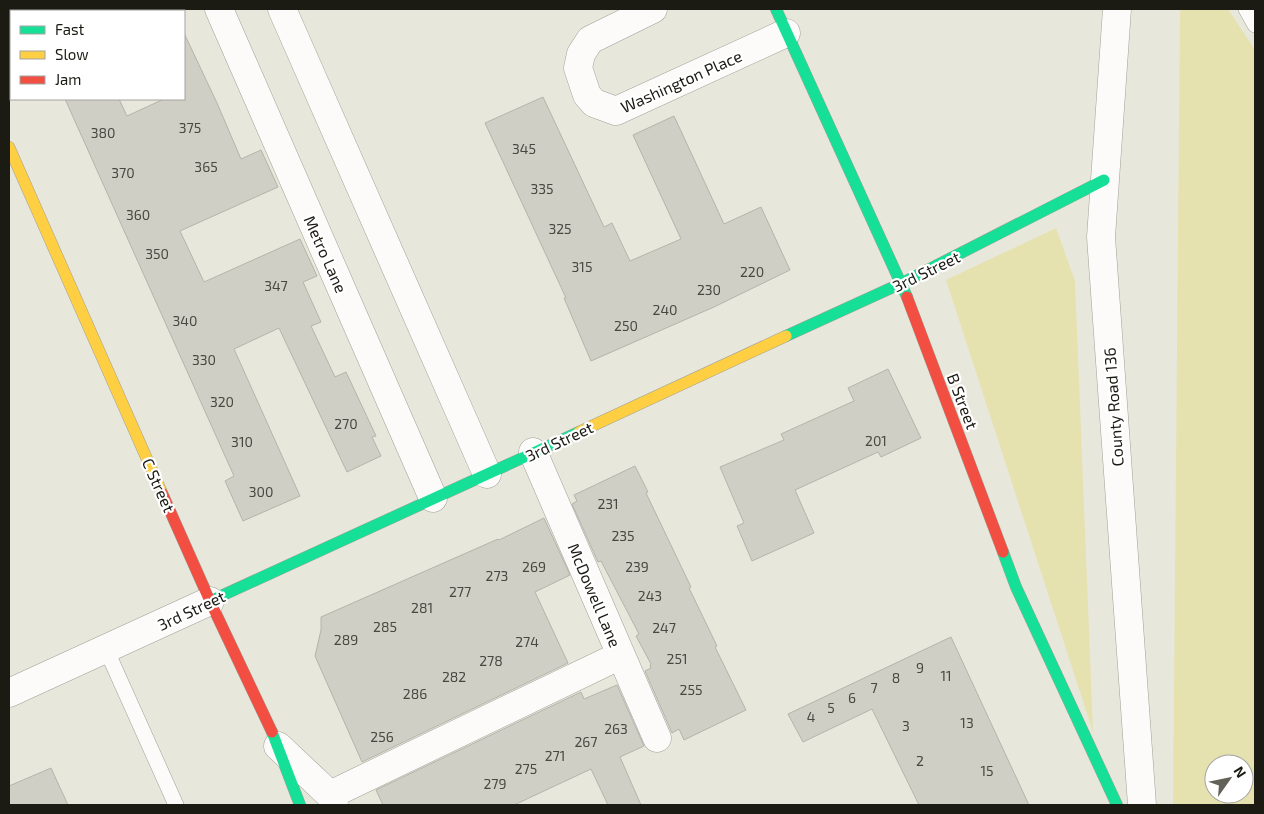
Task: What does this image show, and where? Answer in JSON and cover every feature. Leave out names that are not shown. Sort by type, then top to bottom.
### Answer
[{"type":"street","name":"Metro Lane","points":[[220,9],[433,498]]},
{"type":"street","points":[[282,9],[487,474]]},
{"type":"street","name":"Washington Place","points":[[653,9],[590,40],[581,54],[578,68],[587,95],[594,102],[616,111],[781,21]]},
{"type":"street","name":"County Road 136","points":[[1117,9],[1100,237],[1142,805]]},
{"type":"street","name":"B Street","points":[[781,21],[902,283],[1016,587],[1117,805]]},
{"type":"street","name":"C Street","points":[[9,147],[210,601],[278,746],[332,800]]},
{"type":"street","name":"3rd Street","points":[[9,693],[902,283],[1104,180]]},
{"type":"street","name":"McDowell Lane","points":[[533,452],[657,738]]},
{"type":"street","points":[[332,800],[621,655]]},
{"type":"street","points":[[278,746],[300,805]]},
{"type":"lane","points":[[1246,9],[1255,25]]},
{"type":"lane","points":[[106,649],[176,805]]},
{"type":"shaded area","points":[[1180,9],[1228,9],[1255,50],[1255,805],[1173,805]]},
{"type":"shaded area","points":[[1056,228],[1075,281],[1093,732],[946,280]]},
{"type":"building","points":[[185,35],[241,159],[261,150],[278,187],[180,231],[204,282],[300,239],[317,276],[303,282],[321,322],[311,326],[335,377],[346,372],[376,436],[372,437],[381,456],[347,472],[279,328],[234,349],[300,496],[243,521],[225,481],[234,476],[65,100],[119,100],[127,116],[162,100],[185,100]]},
{"type":"building","points":[[543,97],[604,227],[612,223],[630,261],[681,239],[633,135],[674,116],[724,224],[761,207],[790,270],[714,307],[591,361],[564,298],[566,298],[485,123]]},
{"type":"building","points":[[888,369],[921,438],[881,457],[878,452],[795,490],[814,533],[752,561],[737,526],[744,523],[720,467],[784,440],[781,434],[854,401],[848,388]]},
{"type":"building","points":[[635,466],[691,587],[689,588],[717,646],[715,647],[746,710],[684,740],[679,729],[672,733],[645,671],[651,668],[651,664],[636,636],[639,634],[601,561],[598,562],[572,504],[577,501],[574,495]]},
{"type":"building","points":[[544,518],[570,575],[535,592],[568,663],[362,762],[315,656],[321,630],[321,617],[499,540]]},
{"type":"building","points":[[951,637],[1029,805],[919,805],[872,709],[803,742],[788,714]]},
{"type":"building","points":[[617,685],[644,746],[620,757],[641,805],[608,805],[591,769],[514,805],[383,805],[376,790],[581,692],[584,699]]},
{"type":"building","points":[[51,768],[68,805],[9,805],[9,786]]},
{"type":"traffic: fast","points":[[776,9],[907,297]]},
{"type":"traffic: fast","points":[[786,336],[902,283],[1104,180]]},
{"type":"traffic: fast","points":[[210,601],[579,432]]},
{"type":"traffic: fast","points":[[1003,552],[1016,587],[1117,805]]},
{"type":"traffic: fast","points":[[272,732],[300,805]]},
{"type":"traffic: slow","points":[[9,147],[162,493]]},
{"type":"traffic: slow","points":[[579,432],[786,336]]},
{"type":"traffic: jam","points":[[907,297],[1003,552]]},
{"type":"traffic: jam","points":[[162,493],[210,601],[272,732]]}]
